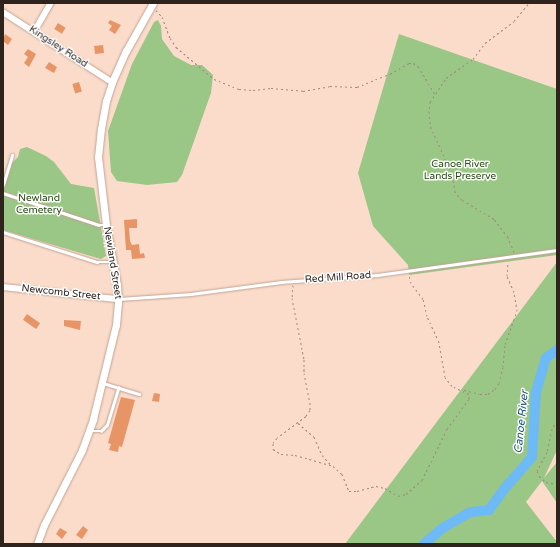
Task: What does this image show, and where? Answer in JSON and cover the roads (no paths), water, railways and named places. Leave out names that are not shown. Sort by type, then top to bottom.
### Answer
[{"type":"street","points":[[34,32],[51,3]]},
{"type":"street","name":"Newland Street","points":[[37,544],[44,525],[82,450],[102,383],[116,325],[118,299],[106,225],[98,157],[105,108],[112,82],[126,51],[152,4]]},
{"type":"street","name":"Kingsley Road","points":[[3,12],[112,82]]},
{"type":"street","name":"Newcomb Street","points":[[3,287],[118,299]]},
{"type":"lane","points":[[3,185],[12,155]]},
{"type":"lane","points":[[3,193],[92,223],[106,225]]},
{"type":"lane","points":[[3,232],[97,262],[113,262]]},
{"type":"lane","name":"Red Mill Road","points":[[118,299],[191,294],[294,281],[408,271],[557,250]]},
{"type":"lane","points":[[102,383],[139,394]]},
{"type":"lane","points":[[89,430],[100,431],[107,425],[118,388]]},
{"type":"waterway","name":"Canoe River","points":[[424,544],[441,529],[471,512],[489,510],[506,487],[532,457],[536,392],[546,358],[557,350]]},
{"type":"park label","name":"Canoe River Lands Preserve","points":[[460,170]]},
{"type":"park label","name":"Newland Cemetery","points":[[39,204]]}]
